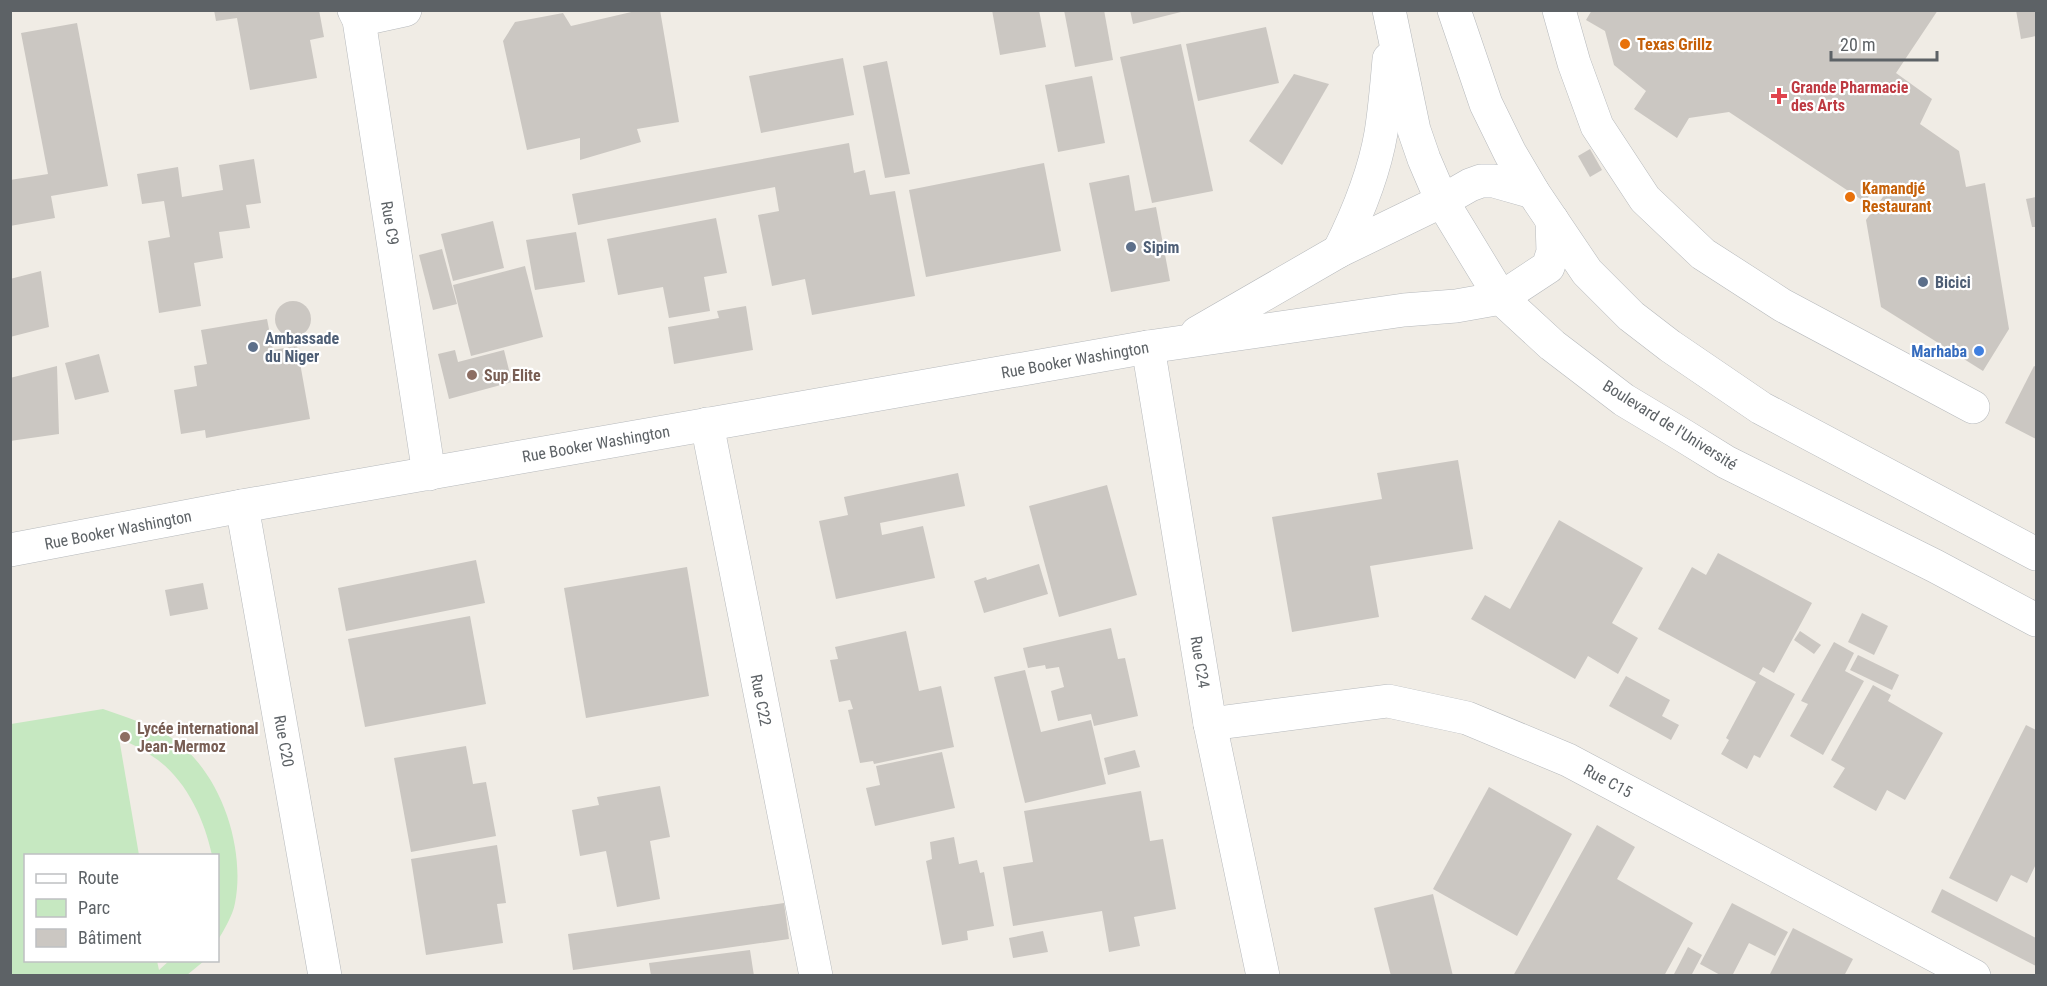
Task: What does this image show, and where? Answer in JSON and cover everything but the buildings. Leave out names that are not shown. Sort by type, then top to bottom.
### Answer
[{"type":"street","name":"Rue C9","points":[[405,10],[356,15],[429,474]]},
{"type":"street","points":[[1454,10],[1486,104],[1510,153],[1533,192],[1587,272],[1631,316],[1670,346],[1761,408],[2037,554]]},
{"type":"street","points":[[1559,10],[1574,63],[1597,126],[1645,198],[1703,254],[1782,305],[1973,407]]},
{"type":"street","points":[[1339,251],[1365,192],[1380,134],[1391,22]]},
{"type":"street","name":"Boulevard de l'Université","points":[[1391,22],[1414,130],[1442,201],[1501,298],[1552,345],[1624,400],[1726,462],[1935,566],[2037,620]]},
{"type":"street","name":"Rue Booker Washington","points":[[1183,341],[1339,251],[1470,185],[1481,181],[1494,181],[1533,192]]},
{"type":"street","name":"Rue Booker Washington","points":[[10,550],[242,506],[1183,341],[1501,298],[1548,267],[1553,252],[1552,220]]},
{"type":"street","name":"Rue C24","points":[[1148,347],[1210,724],[1263,975]]},
{"type":"street","name":"Rue C22","points":[[707,424],[816,975]]},
{"type":"street","name":"Rue C20","points":[[242,506],[325,975]]},
{"type":"street","name":"Rue C15","points":[[1210,724],[1388,701],[1467,718],[1568,760],[1974,975]]},
{"type":"green space","points":[[103,709],[162,732],[188,751],[203,769],[225,811],[237,858],[235,903],[219,938],[219,854],[212,854],[198,813],[174,775],[144,751],[119,738],[139,854],[24,854],[24,962],[157,962],[159,970],[168,962],[203,962],[187,975],[11,975],[11,724]]},
{"type":"place","name":"Texas Grillz","points":[[1625,44]]},
{"type":"place","name":"Grande Pharmacie des Arts","points":[[1779,96]]},
{"type":"place","name":"Kamandjé Restaurant","points":[[1850,197]]},
{"type":"place","name":"Sipim","points":[[1131,247]]},
{"type":"place","name":"Bicici","points":[[1923,282]]},
{"type":"place","name":"Ambassade du Niger","points":[[253,347]]},
{"type":"place","name":"Marhaba","points":[[1979,351]]},
{"type":"place","name":"Sup Elite","points":[[472,375]]},
{"type":"place","name":"Lycée international Jean-Mermoz","points":[[125,737]]}]
